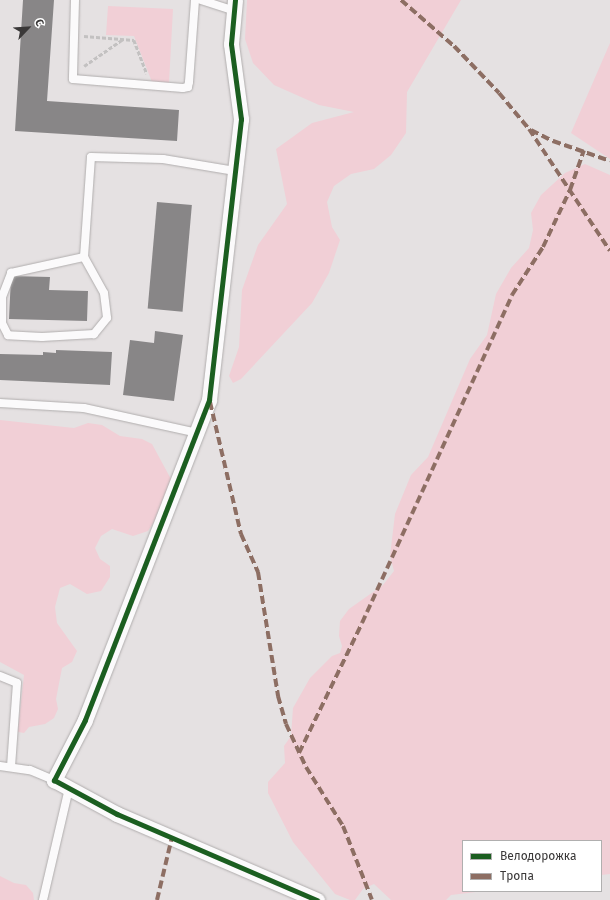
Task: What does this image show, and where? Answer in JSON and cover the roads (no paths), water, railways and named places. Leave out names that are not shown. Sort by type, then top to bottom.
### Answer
[{"type":"street","points":[[235,6],[231,44],[241,119],[213,377],[209,400],[198,433],[85,720],[54,780],[116,814],[317,900]]},
{"type":"lane","points":[[75,0],[71,75],[77,82],[188,87],[195,0]]},
{"type":"lane","points":[[201,0],[235,6]]},
{"type":"lane","points":[[84,257],[11,273],[2,297],[2,323],[8,335],[42,337],[94,334],[108,318],[104,293],[84,257],[91,157],[163,159],[235,171]]},
{"type":"lane","points":[[0,403],[84,408],[198,433]]},
{"type":"lane","points":[[0,676],[17,684],[11,767]]},
{"type":"lane","points":[[0,766],[30,770],[54,780]]},
{"type":"lane","points":[[43,900],[69,788]]}]
